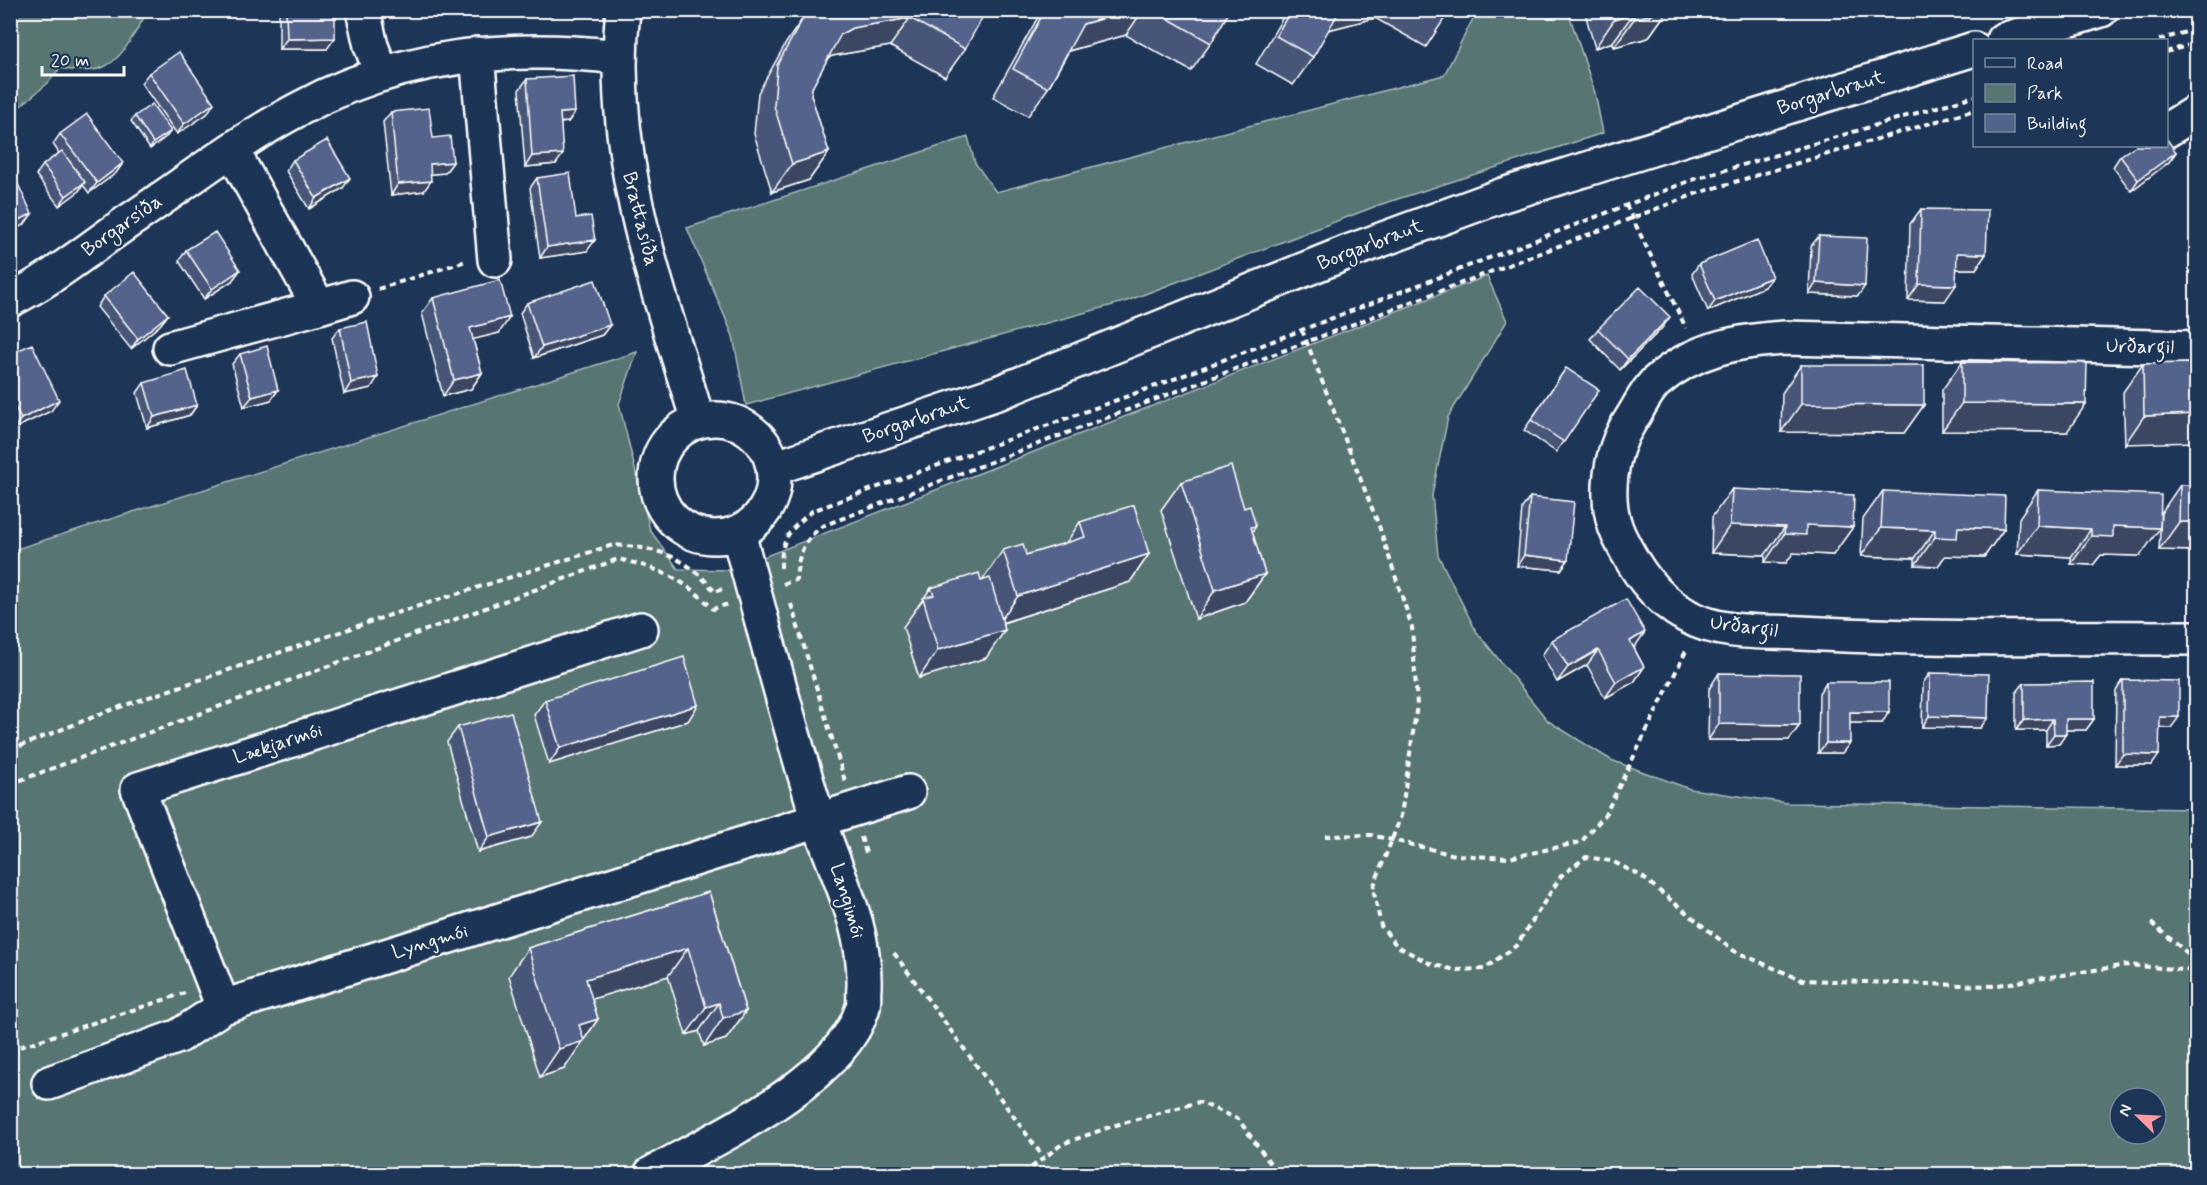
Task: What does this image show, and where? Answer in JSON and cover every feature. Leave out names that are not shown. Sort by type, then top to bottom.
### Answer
[{"type":"street","points":[[363,10],[371,46],[382,74]]},
{"type":"street","name":"Brattasíða","points":[[623,10],[618,57],[625,156],[649,261],[698,421]]},
{"type":"street","points":[[2006,39],[2101,10]]},
{"type":"street","name":"Borgarbraut","points":[[774,468],[1000,392],[1348,252],[1503,195],[1973,49]]},
{"type":"street","name":"Borgarsíða","points":[[10,300],[232,150],[300,108],[382,74],[442,59],[477,54],[548,51],[618,57]]},
{"type":"street","points":[[477,54],[494,256]]},
{"type":"street","points":[[2168,129],[2196,112]]},
{"type":"street","points":[[232,150],[319,307]]},
{"type":"street","points":[[170,348],[352,297]]},
{"type":"street","name":"Urðargil","points":[[2196,348],[1785,338],[1746,340],[1698,353],[1655,383],[1628,424],[1610,479],[1612,520],[1629,557],[1654,592],[1688,616],[1719,628],[1842,635],[2196,638]]},
{"type":"street","points":[[718,418],[738,422],[755,433],[767,449],[774,468],[774,488],[767,507],[754,523],[738,533],[720,537],[692,532],[669,515],[660,499],[656,481],[658,462],[666,445],[680,430],[698,421],[718,418]]},
{"type":"street","name":"Langimói","points":[[651,1174],[757,1116],[800,1086],[841,1049],[863,1009],[864,971],[861,940],[844,883],[818,820],[768,582],[738,533]]},
{"type":"street","name":"Lækjarmói","points":[[218,995],[138,789],[640,629]]},
{"type":"street","name":"Lyngmói","points":[[49,1083],[179,1036],[218,995],[908,792]]},
{"type":"path","points":[[2162,39],[2196,29]]},
{"type":"path","points":[[2168,51],[2196,42]]},
{"type":"path","points":[[869,864],[853,809],[768,582],[781,546],[792,529],[812,511],[1302,330],[1692,180],[1973,96]]},
{"type":"path","points":[[10,750],[122,706],[393,614],[613,545],[646,547],[690,564],[715,592],[768,582],[796,580],[797,561],[809,534],[825,525],[1634,220],[1698,193],[1973,110]]},
{"type":"path","points":[[1626,205],[1698,353]]},
{"type":"path","points":[[352,297],[494,256]]},
{"type":"path","points":[[1302,330],[1379,526],[1412,627],[1417,705],[1401,816],[1373,888],[1381,926],[1397,946],[1431,964],[1455,970],[1484,969],[1517,945],[1561,876],[1586,857],[1612,861],[1641,876],[1734,951],[1802,980],[1992,986],[2127,964],[2196,971]]},
{"type":"path","points":[[10,784],[618,559],[654,567],[668,574],[699,593],[713,609],[768,582]]},
{"type":"path","points":[[1325,836],[1371,835],[1455,855],[1509,858],[1581,842],[1605,815],[1701,622]]},
{"type":"path","points":[[2151,923],[2196,960]]},
{"type":"path","points":[[891,942],[894,953],[1044,1158]]},
{"type":"path","points":[[10,1050],[218,995]]},
{"type":"path","points":[[1023,1174],[1062,1144],[1116,1125],[1199,1102],[1238,1119],[1278,1174]]},
{"type":"path","points":[[1268,1174],[1275,1169]]},
{"type":"green space","points":[[11,10],[145,11],[141,24],[126,47],[112,62],[95,70],[60,68],[48,83],[11,114]]},
{"type":"green space","points":[[1477,11],[1568,11],[1595,93],[1603,133],[1379,205],[1124,302],[746,405],[733,336],[687,228],[968,137],[975,163],[996,192],[1444,75]]},
{"type":"green space","points":[[1487,276],[1507,321],[1448,417],[1432,495],[1438,555],[1476,631],[1548,721],[1611,760],[1690,789],[1787,803],[2196,809],[2196,1174],[11,1174],[10,551],[637,352],[619,404],[650,530],[678,569],[730,570]]},
{"type":"building","points":[[286,10],[335,10],[335,38],[287,39]]},
{"type":"building","points":[[812,10],[968,10],[982,18],[965,49],[910,18],[852,28],[841,34],[812,88],[811,95],[829,152],[792,164],[774,106],[777,65],[805,15]]},
{"type":"building","points":[[1045,10],[1132,10],[1083,24],[1048,88],[1013,69]]},
{"type":"building","points":[[1153,10],[1230,10],[1211,43]]},
{"type":"building","points":[[1291,10],[1340,10],[1313,57],[1276,36]]},
{"type":"building","points":[[1430,10],[1450,10],[1446,19]]},
{"type":"building","points":[[1612,10],[1667,10],[1634,19],[1633,14],[1614,20]]},
{"type":"building","points":[[179,52],[214,103],[184,124],[149,73]]},
{"type":"building","points":[[573,76],[575,112],[560,113],[563,154],[532,156],[527,79]]},
{"type":"building","points":[[152,104],[171,131],[153,143],[135,116]]},
{"type":"building","points":[[429,108],[433,138],[450,136],[453,162],[430,164],[431,181],[398,184],[391,112]]},
{"type":"building","points":[[87,114],[123,163],[97,183],[60,134]]},
{"type":"building","points":[[327,140],[350,178],[316,198],[293,160]]},
{"type":"building","points":[[2168,141],[2176,152],[2138,180],[2120,156],[2134,147],[2168,147]]},
{"type":"building","points":[[62,151],[85,182],[66,196],[43,165]]},
{"type":"building","points":[[10,167],[32,214],[10,224]]},
{"type":"building","points":[[570,173],[576,218],[591,216],[595,240],[547,247],[537,178]]},
{"type":"building","points":[[1921,209],[1988,210],[1986,254],[1957,253],[1956,285],[1919,284]]},
{"type":"building","points":[[215,232],[240,270],[212,289],[186,250]]},
{"type":"building","points":[[1819,236],[1867,238],[1865,286],[1816,283]]},
{"type":"building","points":[[1757,240],[1772,277],[1715,301],[1699,264]]},
{"type":"building","points":[[134,272],[168,315],[138,339],[104,296]]},
{"type":"building","points":[[500,280],[510,317],[470,328],[482,373],[454,380],[433,298]]},
{"type":"building","points":[[595,280],[610,325],[542,347],[527,303]]},
{"type":"building","points":[[1640,287],[1670,317],[1628,359],[1598,329]]},
{"type":"building","points":[[367,322],[378,377],[351,383],[340,328]]},
{"type":"building","points":[[32,344],[59,400],[21,419],[10,397],[10,354]]},
{"type":"building","points":[[267,346],[278,390],[252,397],[240,354]]},
{"type":"building","points":[[1962,362],[2087,363],[2086,404],[1962,403]]},
{"type":"building","points":[[2196,363],[2196,414],[2144,416],[2143,364]]},
{"type":"building","points":[[1801,365],[1924,365],[1924,405],[1801,404]]},
{"type":"building","points":[[1566,368],[1599,390],[1564,442],[1531,420]]},
{"type":"building","points":[[187,370],[197,405],[154,417],[144,383]]},
{"type":"building","points":[[1231,466],[1244,508],[1250,506],[1256,526],[1251,527],[1265,574],[1215,590],[1181,482]]},
{"type":"building","points":[[2180,485],[2196,485],[2196,522],[2179,522]]},
{"type":"building","points":[[1732,489],[1854,495],[1853,527],[1806,525],[1806,535],[1784,534],[1785,527],[1730,525]]},
{"type":"building","points":[[2038,490],[2161,495],[2160,528],[2113,526],[2113,537],[2091,536],[2091,529],[2037,526]]},
{"type":"building","points":[[1883,491],[2005,496],[2004,529],[1958,527],[1957,538],[1935,537],[1935,530],[1881,528]]},
{"type":"building","points":[[1530,497],[1574,502],[1568,560],[1524,555]]},
{"type":"building","points":[[1134,505],[1149,554],[1018,596],[1003,550],[1023,544],[1026,555],[1085,537],[1080,522]]},
{"type":"building","points":[[979,573],[981,581],[990,578],[1005,630],[938,650],[923,598],[934,595],[931,588]]},
{"type":"building","points":[[1626,599],[1645,632],[1630,641],[1644,667],[1616,682],[1598,650],[1568,667],[1552,640]]},
{"type":"building","points":[[684,657],[698,705],[560,748],[545,700]]},
{"type":"building","points":[[1719,673],[1800,674],[1800,725],[1719,724]]},
{"type":"building","points":[[1930,673],[1989,674],[1988,718],[1929,716]]},
{"type":"building","points":[[2123,680],[2179,681],[2179,717],[2160,717],[2159,755],[2123,754]]},
{"type":"building","points":[[1826,682],[1889,682],[1889,712],[1850,712],[1850,743],[1826,743]]},
{"type":"building","points":[[2094,682],[2094,719],[2066,719],[2066,734],[2054,734],[2053,719],[2024,720],[2024,683]]},
{"type":"building","points":[[511,712],[542,822],[489,837],[458,727]]},
{"type":"building","points":[[709,892],[746,1011],[723,1018],[719,1003],[706,1007],[688,948],[586,979],[598,1019],[579,1025],[584,1041],[559,1049],[528,948]]}]
